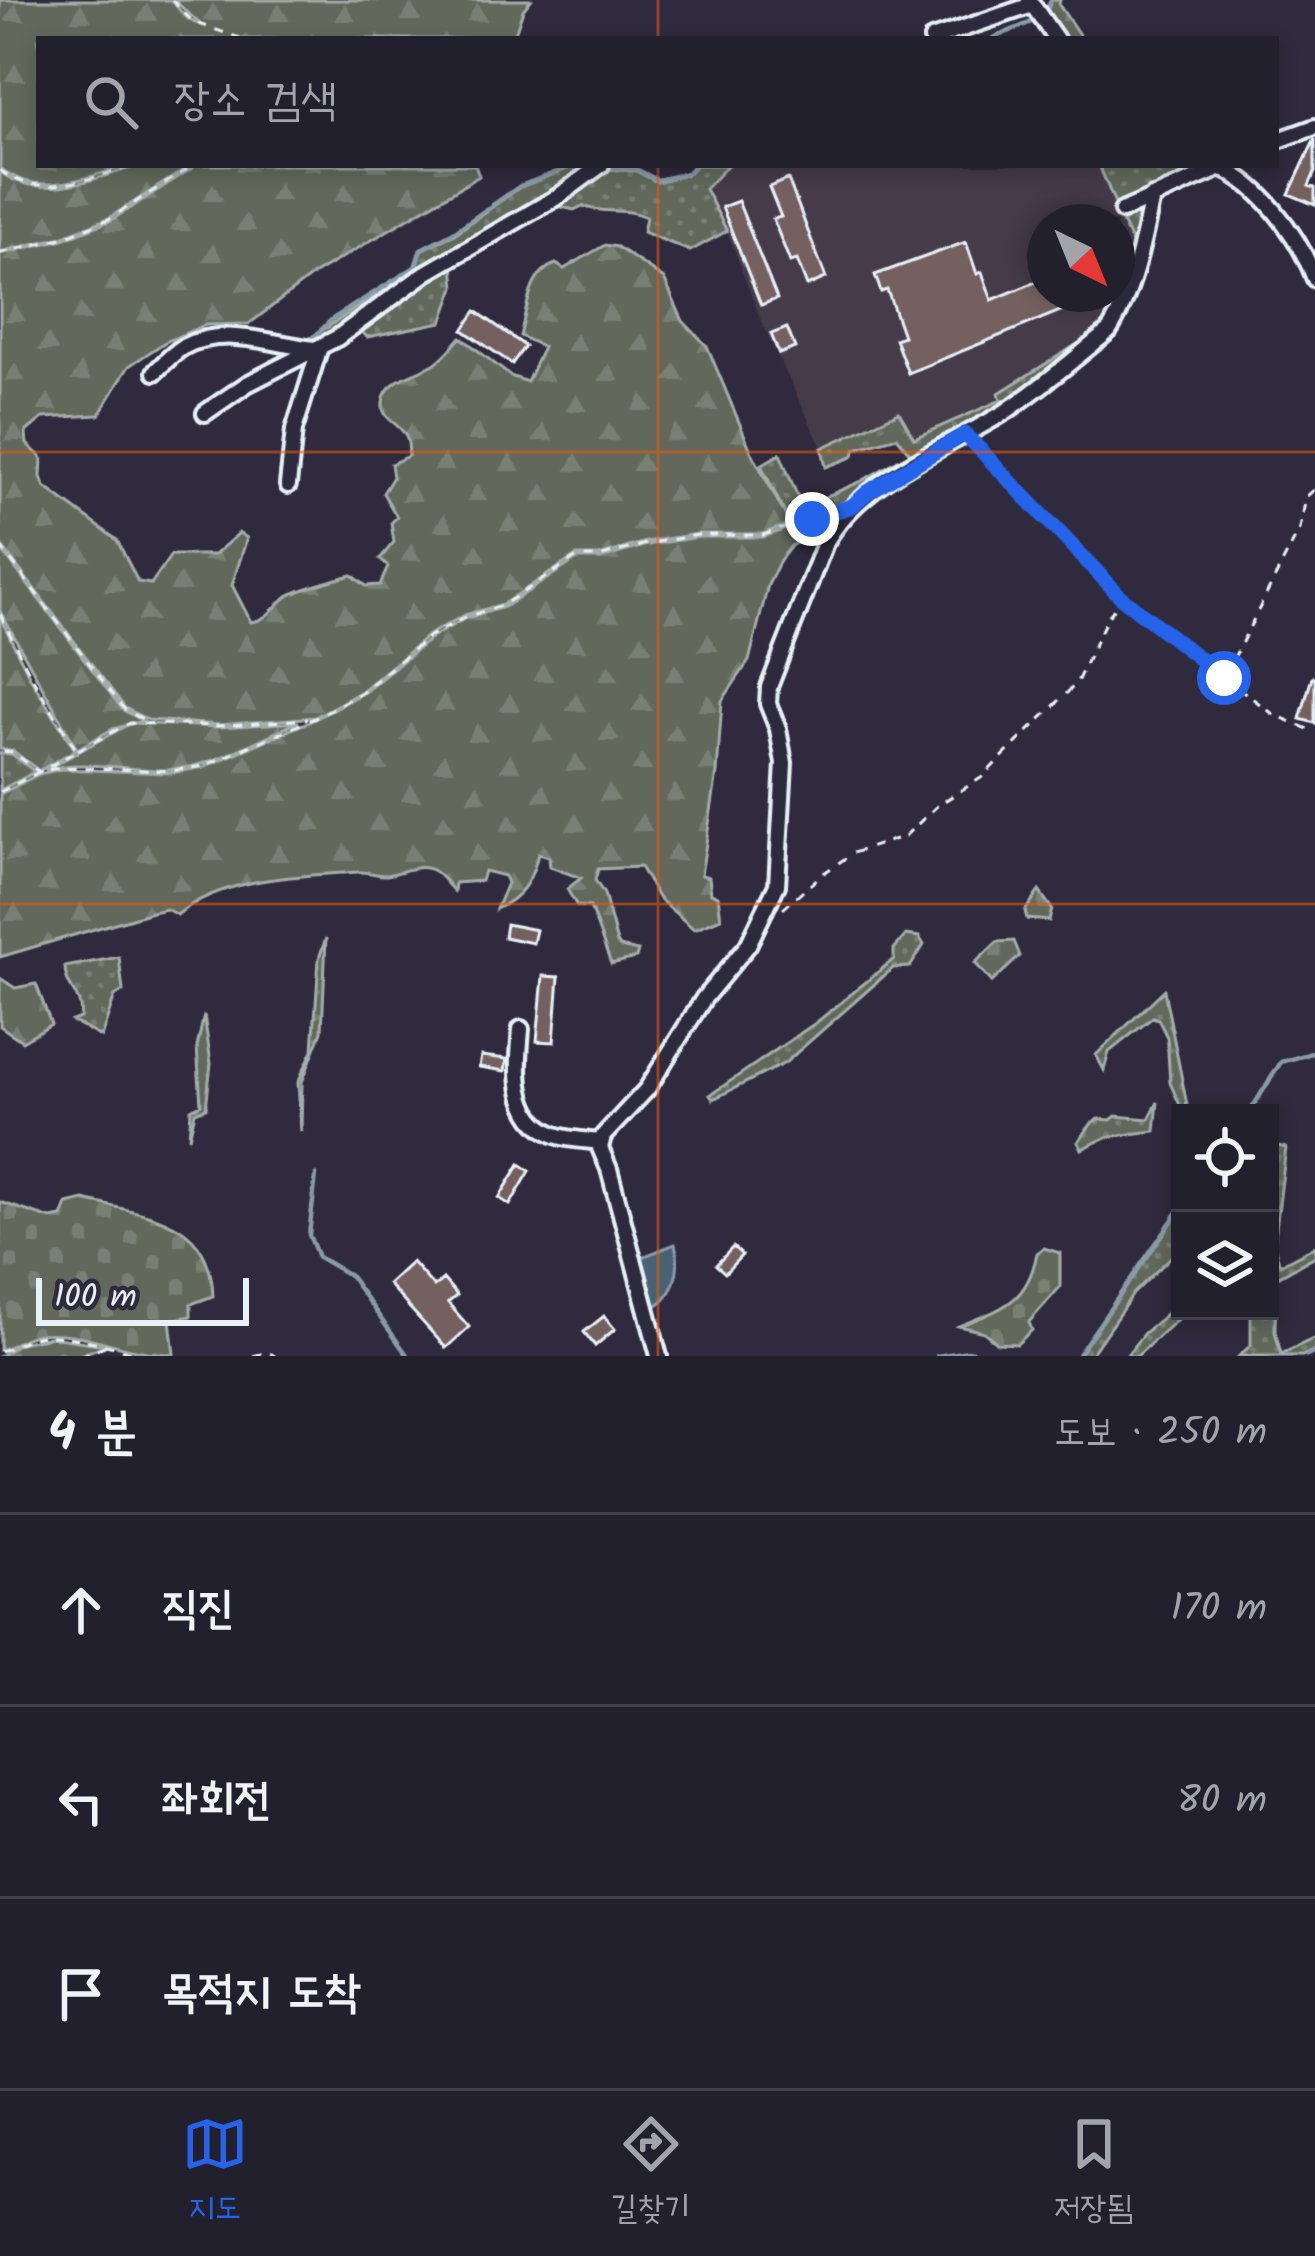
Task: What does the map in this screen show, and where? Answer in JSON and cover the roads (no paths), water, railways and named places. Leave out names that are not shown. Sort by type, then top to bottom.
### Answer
[{"type":"street","points":[[940,36],[1031,3],[1054,36]]},
{"type":"street","points":[[1279,140],[1315,127]]},
{"type":"street","points":[[206,412],[302,354],[319,350],[426,273],[559,196],[597,168]]},
{"type":"street","points":[[1135,206],[1217,168]]},
{"type":"street","points":[[1224,168],[1284,223],[1315,279]]},
{"type":"street","points":[[659,1356],[601,1142],[647,1089],[704,998],[748,945],[777,885],[784,763],[768,704],[770,687],[826,544],[852,506],[902,470],[1010,408],[1109,331],[1137,259],[1152,197]]},
{"type":"street","points":[[154,372],[182,347],[208,339],[243,336],[319,350]]},
{"type":"street","points":[[288,485],[294,430],[319,350]]},
{"type":"street","points":[[521,1029],[519,1086],[534,1118],[553,1134],[601,1142]]},
{"type":"water","points":[[675,1244],[674,1283],[664,1299],[648,1309],[635,1260]]},
{"type":"waterway","points":[[1045,13],[1051,0]]},
{"type":"waterway","points":[[998,36],[1034,21]]},
{"type":"waterway","points":[[312,339],[331,320],[415,267],[421,249],[520,186],[567,168]]},
{"type":"waterway","points":[[622,168],[636,169],[657,180],[692,168]]},
{"type":"waterway","points":[[1255,1104],[1281,1062],[1315,1052]]},
{"type":"waterway","points":[[316,1175],[309,1235],[318,1257],[349,1275],[408,1356]]},
{"type":"waterway","points":[[1077,1356],[1178,1212]]},
{"type":"waterway","points":[[937,1356],[968,1351],[989,1356]]},
{"type":"waterway","points":[[1307,1356],[1315,1352]]}]
